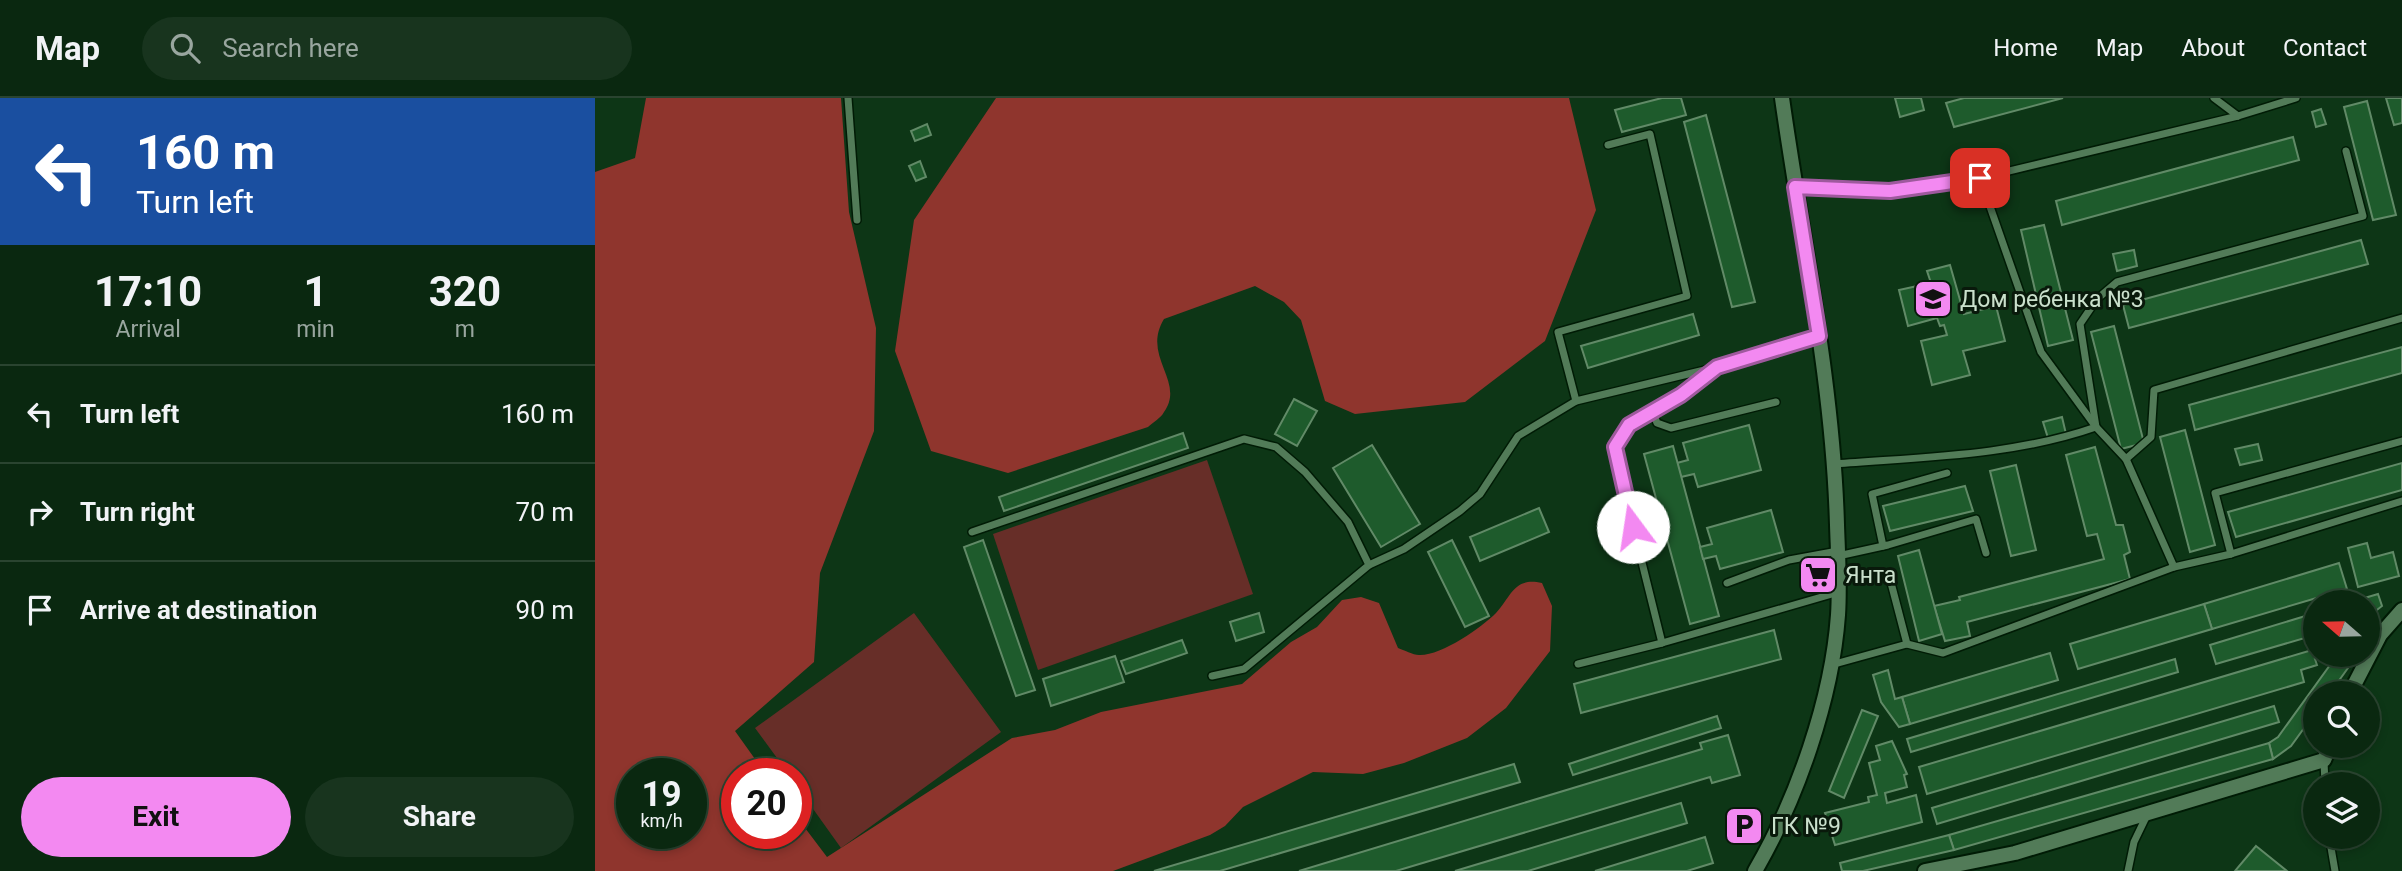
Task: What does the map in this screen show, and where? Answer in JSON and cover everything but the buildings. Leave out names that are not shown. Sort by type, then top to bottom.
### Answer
[{"type":"street","points":[[1755,871],[1796,787],[1817,722],[1838,618],[1839,592],[1836,464],[1782,98]]},
{"type":"street","points":[[2356,681],[2380,635],[2402,610]]},
{"type":"street","points":[[1925,871],[2015,853],[2324,760]]},
{"type":"lane","points":[[848,98],[857,220]]},
{"type":"lane","points":[[2214,98],[2238,116]]},
{"type":"lane","points":[[1795,187],[1890,191],[1980,178],[2238,116],[2296,98]]},
{"type":"lane","points":[[1576,401],[1558,332],[1687,296],[1650,134],[1608,145]]},
{"type":"lane","points":[[2096,427],[2080,324],[2097,299],[2117,282],[2363,216],[2346,151]]},
{"type":"lane","points":[[1980,178],[2041,352],[2096,427],[2126,459],[2174,567]]},
{"type":"lane","points":[[2126,459],[2151,437],[2154,390],[2402,318]]},
{"type":"lane","points":[[1212,676],[1244,669],[1369,565],[1404,548],[1460,511],[1480,495],[1518,436],[1576,401],[1717,367],[1819,336]]},
{"type":"lane","points":[[1662,643],[1615,447],[1629,425],[1681,395],[1717,367]]},
{"type":"lane","points":[[1653,410],[1657,423],[1671,428],[1776,402]]},
{"type":"lane","points":[[1836,464],[1970,453],[2060,439],[2096,427]]},
{"type":"lane","points":[[972,531],[1244,439],[1276,447],[1304,472],[1348,522],[1369,565]]},
{"type":"lane","points":[[2231,554],[2215,493],[2402,441]]},
{"type":"lane","points":[[1883,546],[1872,495],[1947,473]]},
{"type":"lane","points":[[1830,665],[1907,644],[1943,653],[2174,567],[2231,554],[2402,501]]},
{"type":"lane","points":[[1727,583],[1789,560],[1883,546],[1976,519],[1986,553]]},
{"type":"lane","points":[[1890,579],[1907,644]]},
{"type":"lane","points":[[1578,664],[1839,592]]},
{"type":"lane","points":[[2324,760],[2324,772]]},
{"type":"lane","points":[[2128,871],[2134,842],[2149,812]]},
{"type":"lane","points":[[2331,849],[2335,871]]},
{"type":"shaded area","points":[[646,98],[841,98],[849,212],[876,328],[874,431],[820,573],[814,662],[735,731],[754,758],[721,758],[721,849],[812,849],[812,837],[827,857],[1012,738],[1055,730],[1101,712],[1242,684],[1291,642],[1317,627],[1342,600],[1361,597],[1379,603],[1398,648],[1419,655],[1449,646],[1481,626],[1496,613],[1519,585],[1542,583],[1552,606],[1550,651],[1506,708],[1467,738],[1404,763],[1363,774],[1313,772],[1243,807],[1225,826],[1210,835],[1113,871],[595,871],[595,172],[635,158]]},
{"type":"shaded area","points":[[996,98],[1569,98],[1596,210],[1545,341],[1465,402],[1355,414],[1325,401],[1301,320],[1284,302],[1255,286],[1164,319],[1158,333],[1157,345],[1168,379],[1169,401],[1163,414],[1148,427],[1008,473],[931,451],[895,351],[914,220]]},
{"type":"shaded area","points":[[1207,460],[1253,594],[1038,670],[993,534]]},
{"type":"shaded area","points":[[914,613],[1001,732],[841,848],[812,807],[812,758],[777,758],[755,728]]},
{"type":"place","name":"Дом ребенка №3","points":[[1933,299]]},
{"type":"place","name":"Янта","points":[[1818,575]]},
{"type":"place","name":"ГК №9","points":[[1744,826]]},
{"type":"route","points":[[1633,527],[1615,447],[1629,425],[1681,395],[1717,367],[1819,336],[1795,187],[1890,191],[1980,178]]}]
